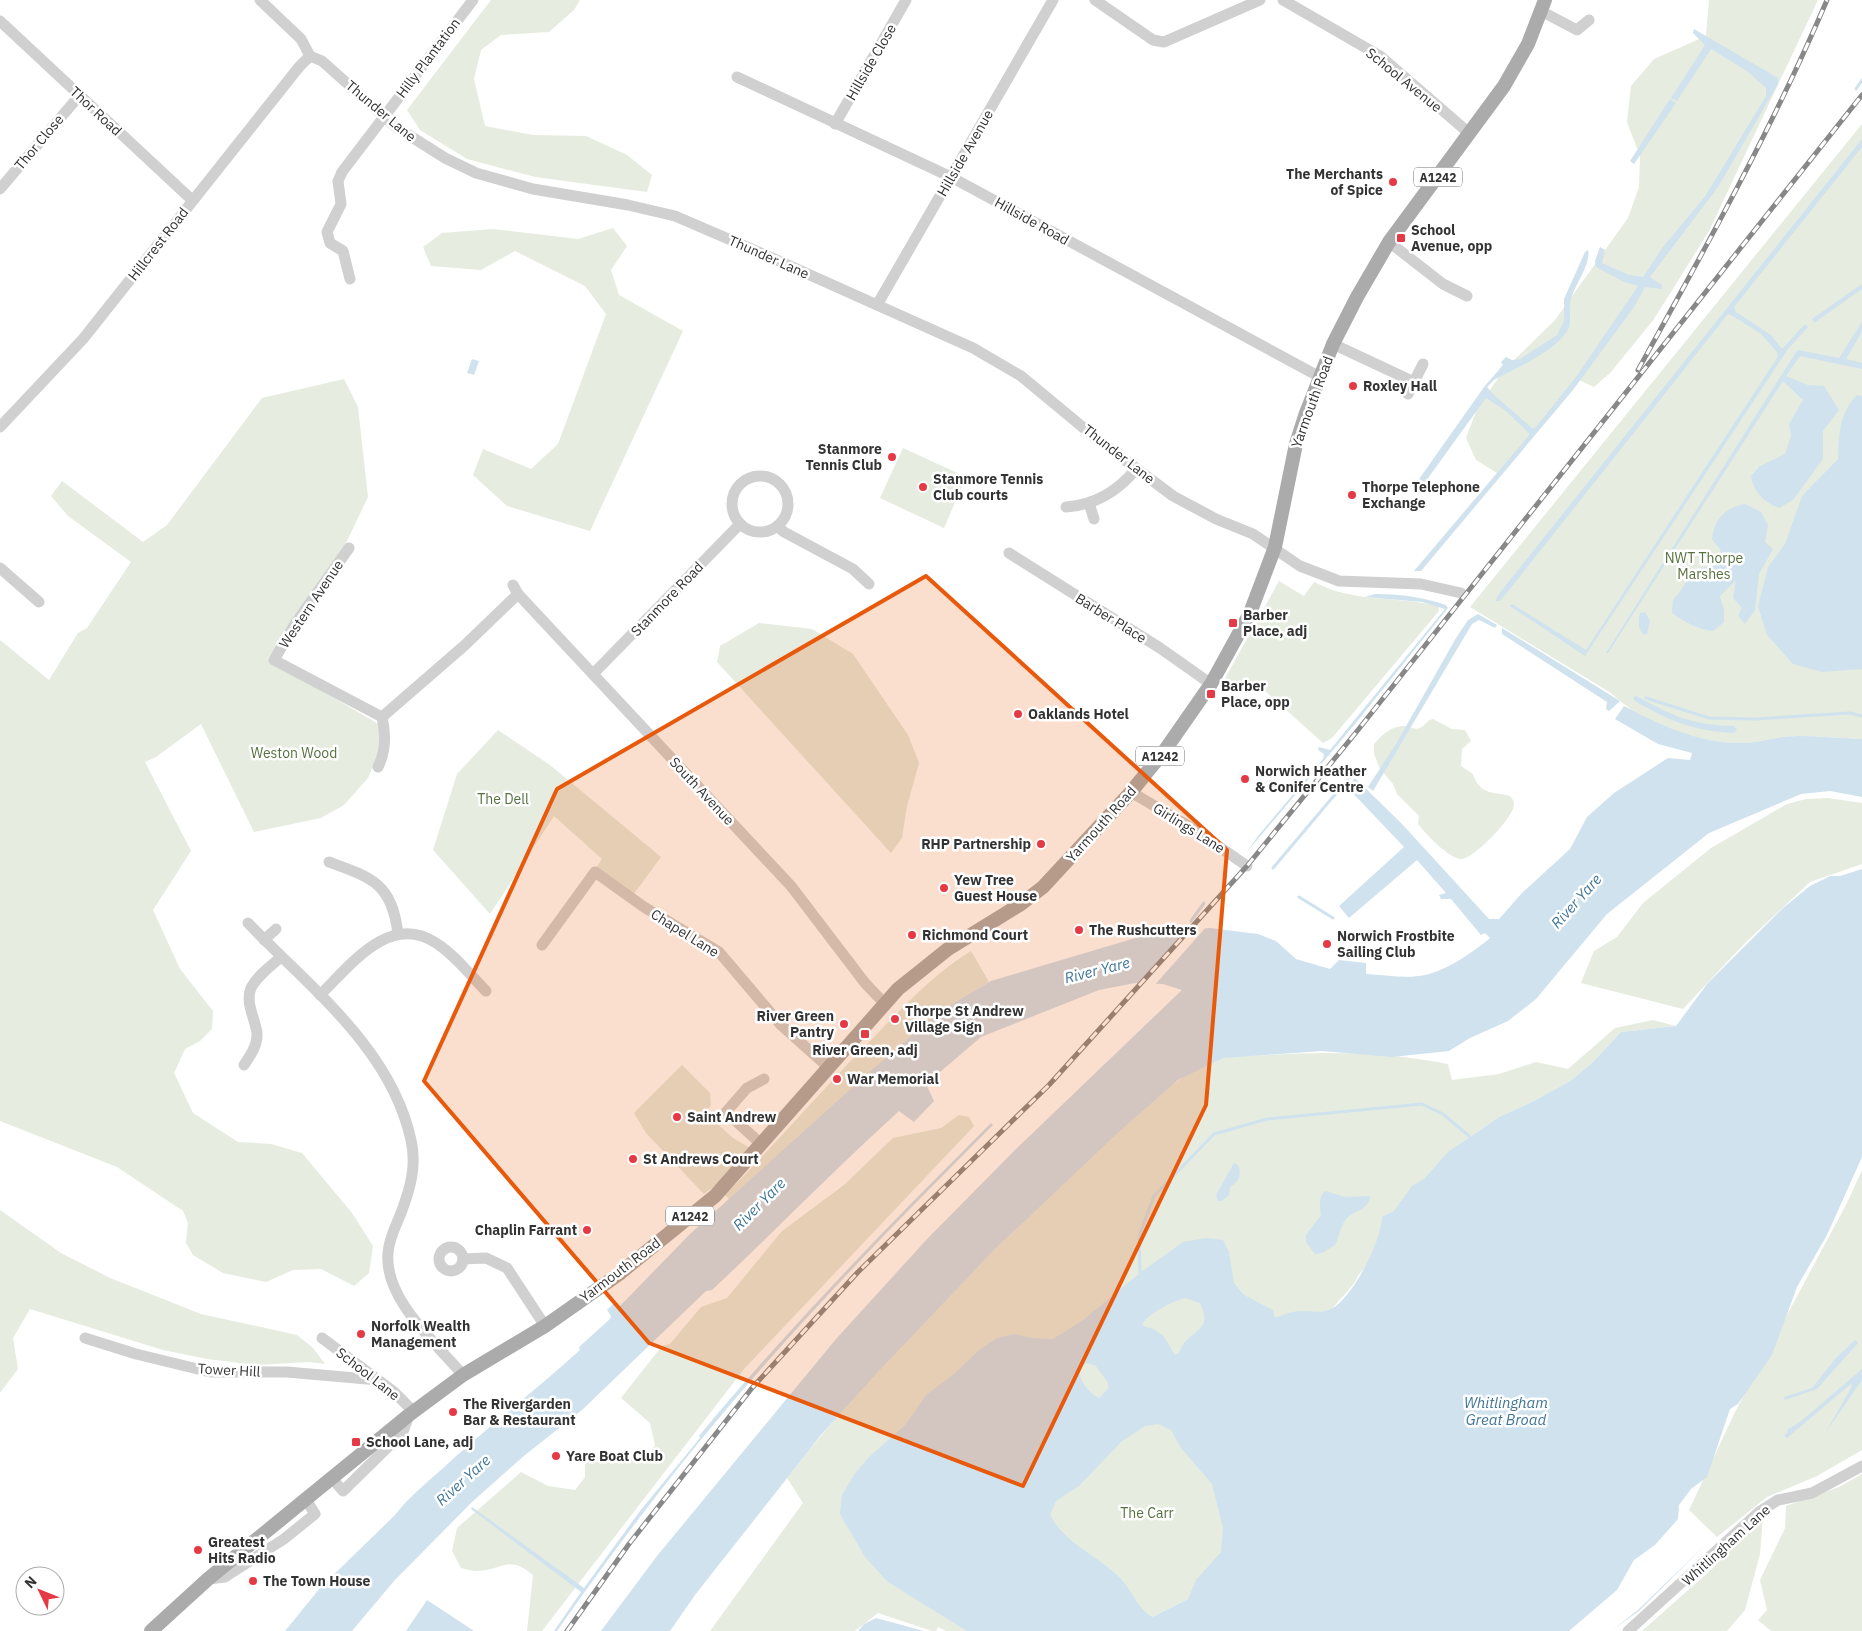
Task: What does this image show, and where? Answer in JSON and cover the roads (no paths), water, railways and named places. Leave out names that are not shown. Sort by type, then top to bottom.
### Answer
[{"type":"main road","name":"Yarmouth Road","points":[[151,1631],[208,1579],[411,1413],[463,1375],[545,1326],[619,1274],[715,1196],[884,1003],[927,964],[1021,904],[1043,887],[1131,792],[1165,750],[1211,684],[1250,613],[1275,547],[1296,444],[1333,344],[1357,296],[1389,242],[1491,107],[1524,51],[1543,5]]},
{"type":"street","name":"Thunder Lane","points":[[260,0],[301,39],[310,56],[322,61],[384,117],[416,142],[476,173],[533,190],[628,205],[675,216],[973,348],[1021,376],[1136,469],[1196,509],[1253,534],[1275,547]]},
{"type":"street","name":"Hilly Plantation","points":[[346,274],[343,251],[330,243],[326,232],[341,204],[338,181],[342,172],[473,0]]},
{"type":"street","name":"Hillside Close","points":[[836,124],[906,0]]},
{"type":"street","name":"Hillside Avenue","points":[[877,305],[1053,0]]},
{"type":"street","points":[[1095,0],[1153,40],[1164,42],[1260,0]]},
{"type":"street","name":"School Avenue","points":[[1283,0],[1380,56],[1470,134]]},
{"type":"street","points":[[1543,5],[1578,32],[1589,20]]},
{"type":"street","name":"Thor Road","points":[[0,21],[192,200]]},
{"type":"street","name":"Hillcrest Road","points":[[0,427],[83,339],[298,67],[310,56]]},
{"type":"street","name":"Hillside Road","points":[[737,77],[952,177],[1320,377]]},
{"type":"street","name":"Thor Close","points":[[0,190],[79,96]]},
{"type":"street","points":[[1389,242],[1443,284],[1467,296]]},
{"type":"street","points":[[1333,344],[1414,382]]},
{"type":"street","points":[[1408,394],[1423,364]]},
{"type":"street","points":[[1066,507],[1090,503],[1111,494],[1136,469]]},
{"type":"street","points":[[764,477],[775,480],[787,497],[788,506],[785,517],[777,526],[770,530],[758,532],[748,530],[740,524],[732,507],[733,497],[738,487],[746,480],[764,477]]},
{"type":"street","points":[[1090,503],[1094,519]]},
{"type":"street","name":"Stanmore Road","points":[[593,674],[740,524]]},
{"type":"street","points":[[777,526],[784,532],[857,573],[869,584]]},
{"type":"street","points":[[1275,547],[1300,566],[1339,581],[1421,584],[1461,593]]},
{"type":"street","name":"Western Avenue","points":[[349,548],[295,624],[274,660],[382,717]]},
{"type":"street","name":"Barber Place","points":[[1009,554],[1160,648],[1211,684]]},
{"type":"street","points":[[857,573],[864,563]]},
{"type":"street","points":[[0,568],[39,602]]},
{"type":"street","name":"South Avenue","points":[[382,717],[465,645],[515,590],[791,886],[864,983],[884,1003]]},
{"type":"street","points":[[378,767],[382,759],[386,731],[382,717]]},
{"type":"street","name":"Girlings Lane","points":[[1131,792],[1195,830],[1247,866]]},
{"type":"street","points":[[329,862],[370,878],[381,886],[390,898],[396,916],[398,934]]},
{"type":"street","name":"Chapel Lane","points":[[542,945],[595,872],[644,907],[719,952],[781,1025],[828,1067]]},
{"type":"street","points":[[248,923],[320,995],[369,1049],[394,1090],[412,1141],[414,1171],[410,1189],[392,1235],[388,1254],[390,1276],[396,1293],[404,1306],[463,1375]]},
{"type":"street","points":[[264,940],[276,929]]},
{"type":"street","points":[[320,995],[366,949],[382,939],[398,934],[412,934],[436,942],[486,991]]},
{"type":"street","points":[[244,1065],[252,1053],[257,1034],[249,997],[252,988],[257,979],[281,957]]},
{"type":"street","points":[[761,1144],[723,1109],[748,1088],[764,1079]]},
{"type":"street","points":[[463,1259],[486,1258],[507,1268],[545,1326]]},
{"type":"street","name":"Tower Hill","points":[[85,1338],[136,1354],[210,1372],[287,1372],[378,1380]]},
{"type":"street","name":"School Lane","points":[[322,1338],[378,1380],[411,1413]]},
{"type":"street","name":"Whitlingham Lane","points":[[1628,1631],[1760,1512],[1778,1500],[1812,1493],[1862,1466]]},
{"type":"street","name":"Yarmouth Road","points":[[208,1579],[225,1578],[284,1539],[315,1514],[305,1498]]},
{"type":"water","points":[[1694,29],[1778,78],[1778,84],[1718,187],[1650,277],[1662,285],[1662,289],[1645,287],[1634,307],[1573,390],[1421,571],[1414,571],[1530,434],[1506,411],[1486,398],[1423,485],[1417,482],[1484,387],[1503,365],[1501,362],[1506,357],[1512,360],[1520,359],[1557,335],[1564,321],[1564,299],[1585,252],[1588,250],[1586,266],[1571,298],[1570,323],[1564,335],[1547,351],[1494,380],[1487,387],[1532,428],[1535,428],[1576,377],[1638,286],[1622,281],[1596,267],[1595,261],[1600,247],[1605,250],[1602,263],[1629,275],[1643,277],[1663,247],[1706,195],[1766,96],[1766,88],[1747,71],[1711,49],[1677,101],[1671,98],[1705,45],[1693,33]]},
{"type":"water","points":[[1670,99],[1676,103],[1634,164],[1630,161]]},
{"type":"water","points":[[1862,139],[1862,147],[1734,307],[1736,312],[1771,335],[1782,349],[1805,324],[1808,327],[1788,349],[1585,656],[1510,606],[1512,604],[1586,650],[1777,358],[1778,353],[1760,333],[1731,315],[1728,314],[1510,589],[1500,601],[1496,601],[1498,595]]},
{"type":"water","points":[[1862,284],[1862,289],[1814,323],[1812,319]]},
{"type":"water","points":[[1862,322],[1862,331],[1846,359],[1862,363],[1862,369],[1800,356],[1786,376],[1808,385],[1824,386],[1839,410],[1823,431],[1823,459],[1793,500],[1779,508],[1768,503],[1757,492],[1751,476],[1760,466],[1785,454],[1791,436],[1789,424],[1803,400],[1783,381],[1608,653],[1606,653],[1796,352],[1798,350],[1839,358]]},
{"type":"water","points":[[472,359],[479,361],[474,375],[467,373]]},
{"type":"water","points":[[1857,395],[1862,396],[1862,669],[1822,672],[1793,664],[1767,635],[1758,606],[1768,567],[1785,544],[1802,496],[1838,459],[1843,417]]},
{"type":"water","points":[[1745,504],[1761,512],[1768,525],[1765,542],[1773,549],[1759,574],[1755,610],[1745,624],[1738,615],[1742,608],[1733,598],[1736,580],[1720,596],[1724,610],[1724,622],[1713,631],[1697,627],[1672,613],[1673,600],[1694,573],[1699,569],[1715,566],[1722,560],[1720,549],[1712,539],[1715,526],[1727,511]]},
{"type":"water","points":[[1375,594],[1420,598],[1446,605],[1448,608],[1355,724],[1247,852],[1258,836],[1323,759],[1324,754],[1318,750],[1319,747],[1330,750],[1445,609],[1422,602],[1365,597]]},
{"type":"water","points":[[1645,612],[1650,621],[1647,634],[1644,635],[1639,622],[1640,613]]},
{"type":"water","points":[[1478,614],[1497,625],[1495,628],[1479,620],[1472,624],[1373,791],[1368,787],[1396,744],[1456,638],[1468,620]]},
{"type":"water","points":[[1502,628],[1620,701],[1609,711],[1606,709],[1607,702],[1502,634]]},
{"type":"water","points":[[1636,696],[1683,718],[1706,724],[1734,726],[1737,730],[1734,733],[1719,732],[1682,724],[1635,701],[1633,697]]},
{"type":"water","name":"River Yare","points":[[1624,706],[1667,727],[1697,737],[1728,743],[1744,743],[1797,736],[1862,739],[1862,797],[1830,791],[1801,794],[1709,833],[1607,914],[1536,999],[1508,1021],[1470,1038],[1449,1051],[1392,1057],[1322,1051],[1223,1058],[1178,1080],[1122,1129],[995,1249],[876,1374],[821,1435],[695,1595],[670,1631],[601,1631],[657,1556],[836,1339],[928,1238],[1015,1150],[1182,990],[1163,984],[1135,983],[1099,990],[981,1037],[926,1084],[934,1101],[914,1122],[899,1111],[712,1290],[706,1291],[582,1410],[525,1455],[472,1502],[394,1581],[352,1631],[285,1631],[320,1588],[417,1491],[580,1350],[579,1347],[610,1319],[611,1316],[607,1310],[613,1304],[618,1308],[690,1234],[940,1011],[991,981],[1149,934],[1210,928],[1258,934],[1276,941],[1296,959],[1330,969],[1339,960],[1366,963],[1366,974],[1411,977],[1434,973],[1468,955],[1490,938],[1485,933],[1481,935],[1451,899],[1441,899],[1439,895],[1446,893],[1417,860],[1349,918],[1339,906],[1404,847],[1347,787],[1355,778],[1402,824],[1489,919],[1499,919],[1522,893],[1570,849],[1587,817],[1614,793],[1668,758],[1690,760],[1692,753],[1658,744],[1615,719]]},
{"type":"water","name":"Whitlingham Great Broad","points":[[1862,869],[1862,1157],[1827,1235],[1797,1287],[1772,1355],[1738,1404],[1730,1409],[1707,1477],[1691,1489],[1679,1505],[1678,1519],[1655,1545],[1634,1560],[1617,1590],[1569,1631],[967,1631],[888,1582],[865,1557],[840,1514],[842,1495],[854,1475],[867,1459],[905,1425],[926,1395],[954,1374],[979,1350],[997,1338],[1014,1334],[1032,1338],[1053,1339],[1083,1320],[1140,1273],[1183,1242],[1206,1238],[1223,1240],[1229,1252],[1234,1283],[1244,1295],[1273,1310],[1275,1318],[1298,1311],[1322,1312],[1331,1309],[1348,1294],[1364,1268],[1377,1240],[1382,1217],[1394,1211],[1412,1186],[1424,1179],[1448,1152],[1499,1117],[1532,1102],[1570,1081],[1592,1063],[1621,1032],[1676,1026],[1707,984],[1783,908],[1810,886],[1830,876],[1840,876]],"holes":[[[1185,1298],[1200,1303],[1204,1321],[1200,1328],[1183,1344],[1178,1354],[1175,1355],[1166,1339],[1160,1333],[1142,1325],[1155,1312]],[[1086,1363],[1095,1365],[1107,1381],[1109,1388],[1099,1398],[1095,1396],[1085,1386],[1078,1369]],[[1158,1424],[1171,1430],[1181,1448],[1212,1484],[1223,1528],[1221,1552],[1196,1580],[1188,1599],[1152,1617],[1143,1609],[1121,1579],[1112,1570],[1065,1535],[1050,1515],[1056,1501],[1080,1485],[1122,1441],[1145,1426]]]},
{"type":"water","points":[[991,1123],[993,1125],[825,1298],[729,1406],[640,1517],[557,1631],[554,1631],[581,1592],[471,1509],[472,1507],[584,1588],[640,1511],[700,1438],[699,1436],[769,1355],[841,1276]]},
{"type":"water","points":[[1234,1163],[1239,1167],[1239,1177],[1236,1183],[1230,1187],[1229,1195],[1222,1201],[1218,1201],[1216,1195]]},
{"type":"water","points":[[1325,1191],[1345,1197],[1369,1196],[1370,1198],[1364,1207],[1346,1219],[1335,1245],[1322,1253],[1315,1254],[1306,1242],[1306,1235],[1321,1215],[1320,1199]]},
{"type":"water","points":[[1855,1340],[1858,1343],[1817,1389],[1785,1400],[1784,1397],[1812,1388],[1836,1358]]},
{"type":"water","points":[[1862,1369],[1862,1380],[1826,1432],[1852,1383],[1787,1438],[1784,1436],[1788,1432],[1787,1430],[1800,1422]]},
{"type":"water","points":[[1707,1543],[1639,1611],[1611,1631],[1638,1610]]},
{"type":"water","points":[[427,1600],[474,1631],[406,1631]]},
{"type":"water","points":[[876,1618],[924,1631],[858,1631],[864,1624]]},
{"type":"waterway","points":[[1856,89],[1862,80]]},
{"type":"waterway","points":[[1646,698],[1709,718],[1756,719],[1850,713],[1862,716]]},
{"type":"waterway","points":[[1273,868],[1348,779]]},
{"type":"waterway","points":[[1299,897],[1333,918]]},
{"type":"waterway","points":[[1191,921],[1204,903]]},
{"type":"waterway","points":[[1140,1273],[1139,1236],[1154,1196],[1214,1134],[1267,1119],[1422,1104],[1443,1114],[1469,1136]]},
{"type":"railway","points":[[1638,370],[1761,141],[1827,0]]},
{"type":"railway","points":[[567,1631],[629,1544],[752,1388],[858,1272],[1049,1085],[1247,866],[1358,730],[1862,95]]},
{"type":"place","name":"The Merchants of Spice","points":[[1393,182]]},
{"type":"place","name":"School Avenue, opp","points":[[1401,238]]},
{"type":"place","name":"Roxley Hall","points":[[1353,386]]},
{"type":"place","name":"Stanmore Tennis Club","points":[[892,457]]},
{"type":"place","name":"Stanmore Tennis Club courts","points":[[923,487]]},
{"type":"place","name":"Thorpe Telephone Exchange","points":[[1352,495]]},
{"type":"place","name":"Barber Place, adj","points":[[1233,623]]},
{"type":"place","name":"Barber Place, opp","points":[[1211,694]]},
{"type":"place","name":"Oaklands Hotel","points":[[1018,714]]},
{"type":"place","name":"Norwich Heather & Conifer Centre","points":[[1245,779]]},
{"type":"place","name":"RHP Partnership","points":[[1041,844]]},
{"type":"place","name":"Yew Tree Guest House","points":[[944,888]]},
{"type":"place","name":"The Rushcutters","points":[[1079,930]]},
{"type":"place","name":"Richmond Court","points":[[912,935]]},
{"type":"place","name":"Norwich Frostbite Sailing Club","points":[[1327,944]]},
{"type":"place","name":"Thorpe St Andrew Village Sign","points":[[895,1019]]},
{"type":"place","name":"River Green Pantry","points":[[844,1024]]},
{"type":"place","name":"River Green, adj","points":[[865,1034]]},
{"type":"place","name":"War Memorial","points":[[837,1079]]},
{"type":"place","name":"Saint Andrew","points":[[677,1117]]},
{"type":"place","name":"St Andrews Court","points":[[633,1159]]},
{"type":"place","name":"Chaplin Farrant","points":[[587,1230]]},
{"type":"place","name":"Norfolk Wealth Management","points":[[361,1334]]},
{"type":"place","name":"The Rivergarden Bar & Restaurant","points":[[453,1412]]},
{"type":"place","name":"School Lane, adj","points":[[356,1442]]},
{"type":"place","name":"Yare Boat Club","points":[[556,1456]]},
{"type":"place","name":"Greatest Hits Radio","points":[[198,1550]]},
{"type":"place","name":"The Town House","points":[[253,1581]]},
{"type":"park label","name":"NWT Thorpe Marshes","points":[[1704,566]]},
{"type":"park label","name":"Weston Wood","points":[[294,753]]},
{"type":"park label","name":"The Dell","points":[[503,799]]},
{"type":"park label","name":"The Carr","points":[[1147,1513]]}]
